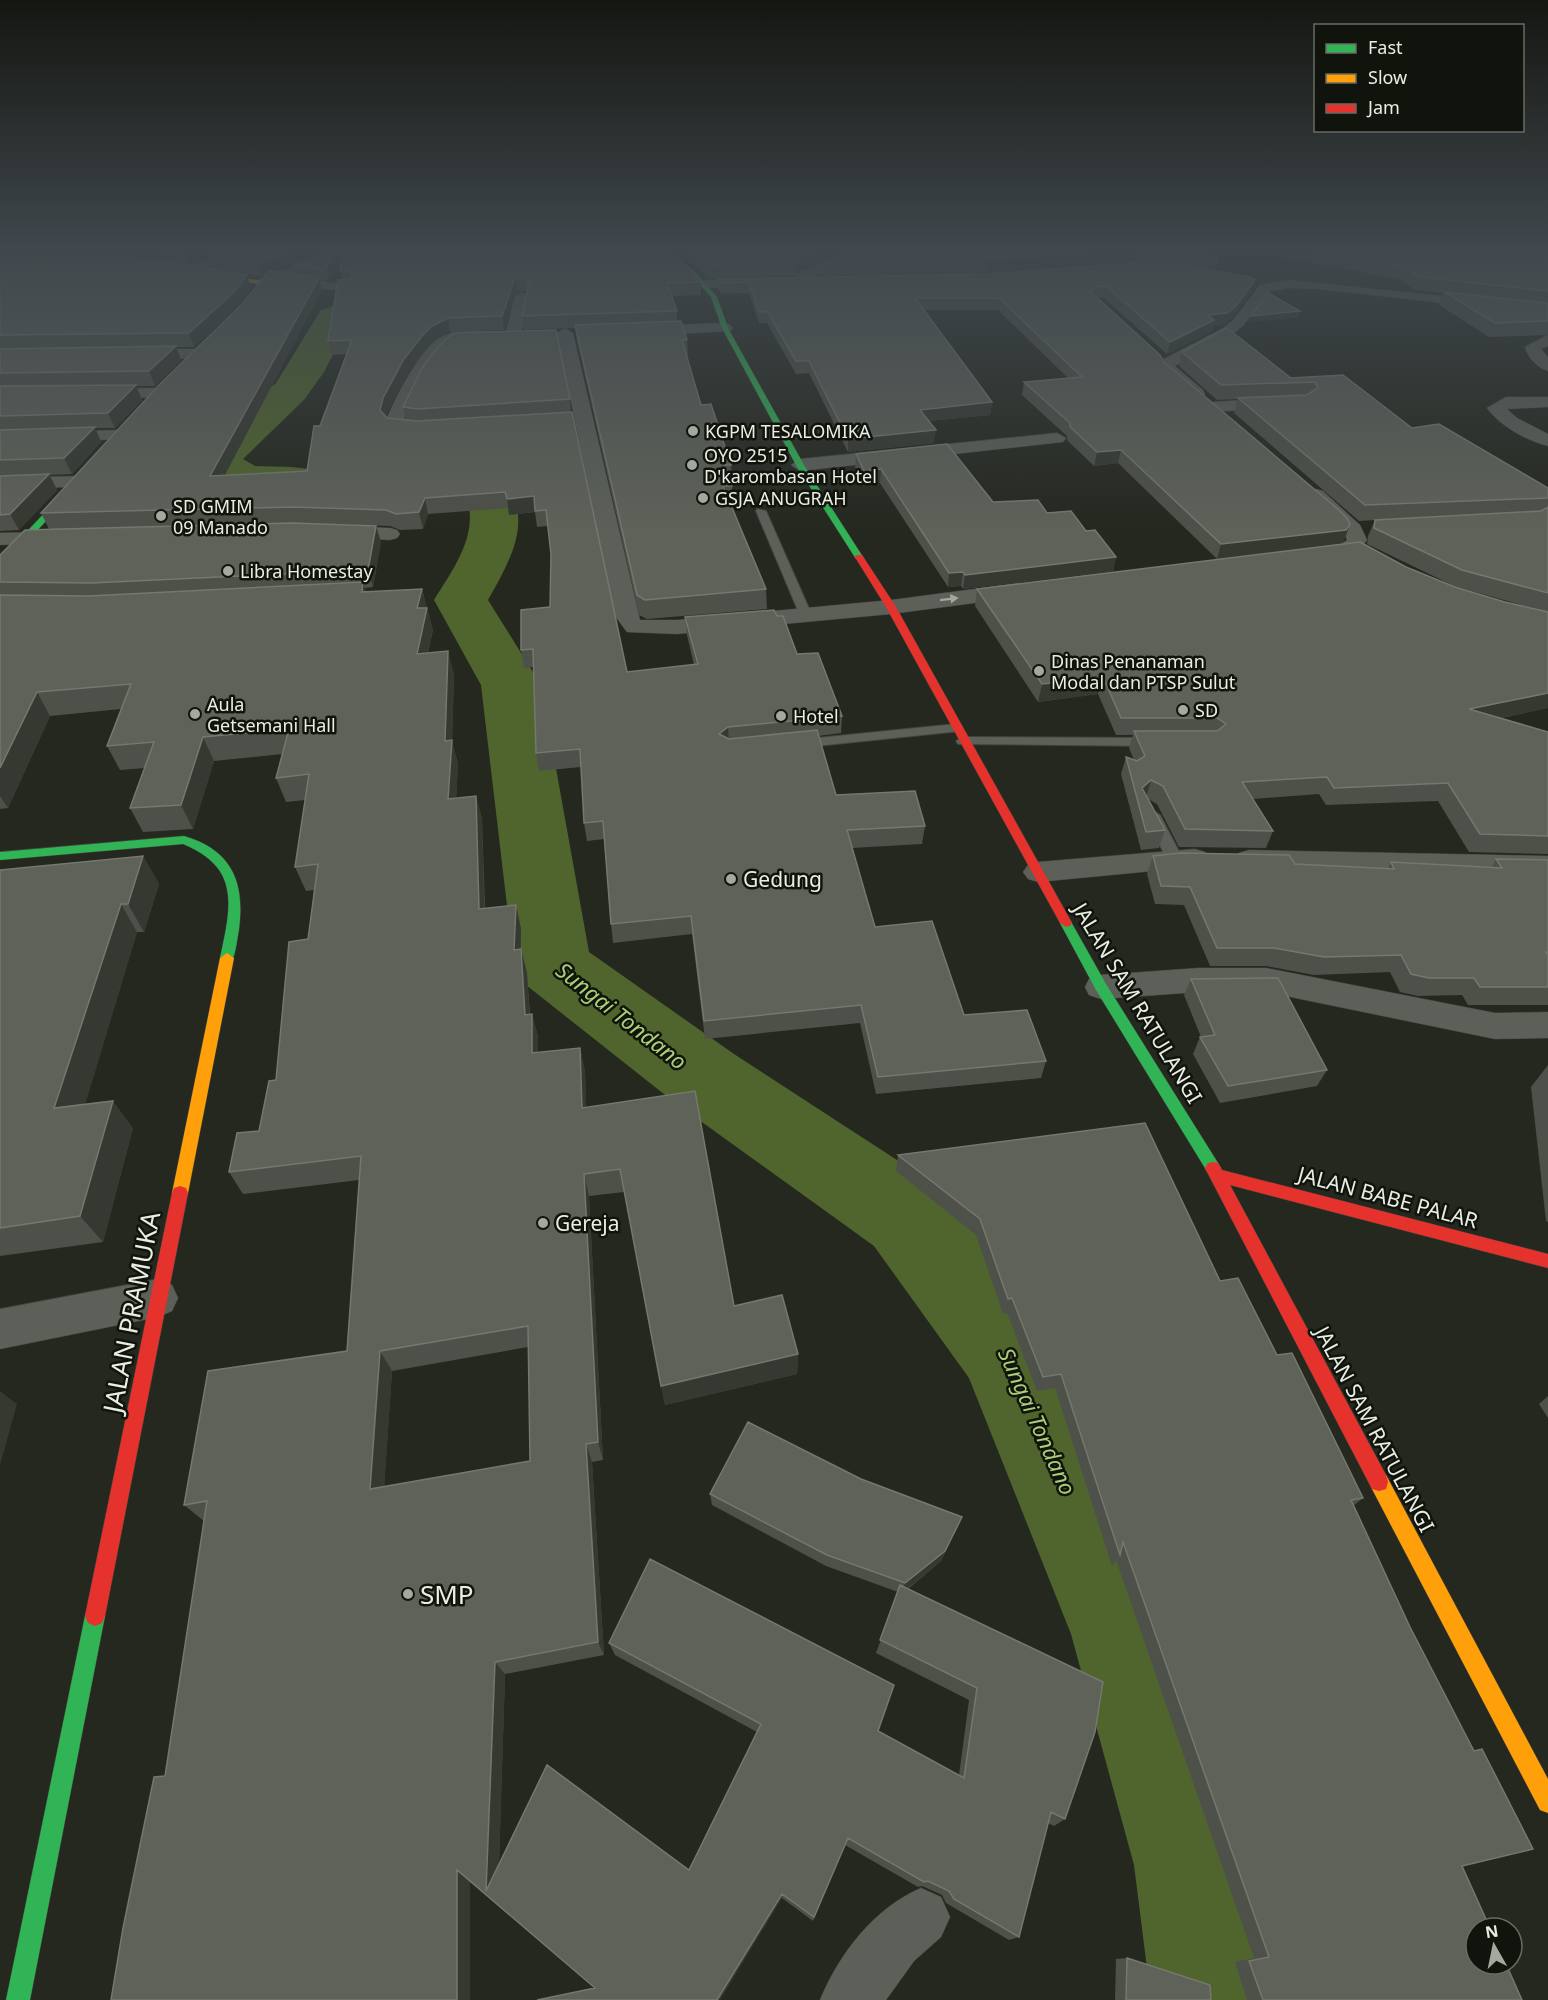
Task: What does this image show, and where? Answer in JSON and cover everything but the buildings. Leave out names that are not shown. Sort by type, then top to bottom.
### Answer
[{"type":"main road","name":"JALAN SAM RATULANGI","points":[[733,343],[800,465],[891,607],[1101,987],[1217,1175],[1548,1802]]},
{"type":"main road","points":[[185,366],[201,350]]},
{"type":"main road","points":[[143,410],[171,380]]},
{"type":"main road","points":[[107,451],[124,431]]},
{"type":"main road","points":[[0,565],[83,478]]},
{"type":"main road","name":"JALAN PRAMUKA","points":[[0,856],[183,840],[205,845],[226,864],[235,892],[235,919],[18,2000]]},
{"type":"main road","name":"JALAN BABE PALAR","points":[[1217,1175],[1548,1261]]},
{"type":"street","points":[[442,343],[418,377],[394,424],[407,429],[455,426]]},
{"type":"street","points":[[573,343],[584,419],[630,624],[645,629],[659,629],[806,613],[891,607],[1039,588]]},
{"type":"street","points":[[1200,343],[1162,360],[1169,370],[1232,424]]},
{"type":"street","points":[[1541,343],[1533,347],[1534,353],[1548,366]]},
{"type":"street","points":[[114,355],[201,350]]},
{"type":"street","points":[[79,394],[158,393]]},
{"type":"street","points":[[1212,407],[1291,402]]},
{"type":"street","points":[[1548,402],[1506,402],[1496,408],[1511,422],[1548,441]]},
{"type":"street","points":[[560,421],[584,419]]},
{"type":"street","points":[[0,438],[124,431]]},
{"type":"street","points":[[800,465],[1057,438]]},
{"type":"street","points":[[0,484],[83,478]]},
{"type":"street","points":[[1305,485],[1373,559]]},
{"type":"street","points":[[1289,559],[1346,552],[1353,538],[1376,527]]},
{"type":"street","points":[[320,532],[390,534]]},
{"type":"street","points":[[0,539],[82,537]]},
{"type":"street","points":[[1038,872],[1175,859],[1548,866]]},
{"type":"street","points":[[1101,987],[1199,980],[1266,980],[1495,1026],[1548,1025]]},
{"type":"street","points":[[0,1329],[158,1298]]},
{"type":"street","points":[[850,2000],[893,1940],[921,1917]]},
{"type":"lane","points":[[761,511],[806,613]]},
{"type":"lane","points":[[777,746],[960,734],[1120,748],[1165,742]]},
{"type":"lane","points":[[1147,805],[1175,859]]},
{"type":"waterway","name":"Sungai Tondano","points":[[320,343],[290,392],[274,409],[240,437],[218,462],[245,480],[292,481],[350,488],[442,488],[491,497],[496,520],[483,563],[461,600],[511,685],[553,965],[704,1078],[907,1217],[1008,1348],[1131,1634],[1202,1865],[1223,2000]]},
{"type":"traffic: fast","points":[[733,343],[800,465],[859,557]]},
{"type":"traffic: fast","points":[[0,565],[74,487]]},
{"type":"traffic: fast","points":[[0,856],[184,840],[204,848],[218,859],[228,872],[233,886],[234,920],[227,958]]},
{"type":"traffic: fast","points":[[1066,923],[1101,987],[1213,1168]]},
{"type":"traffic: fast","points":[[18,2000],[95,1616]]},
{"type":"traffic: slow","points":[[180,1193],[227,958]]},
{"type":"traffic: slow","points":[[1379,1482],[1548,1802]]},
{"type":"traffic: jam","points":[[859,557],[891,607],[1066,923]]},
{"type":"traffic: jam","points":[[1213,1168],[1379,1482]]},
{"type":"traffic: jam","points":[[1217,1175],[1548,1261]]},
{"type":"traffic: jam","points":[[95,1616],[180,1193]]},
{"type":"place","name":"KGPM TESALOMIKA","points":[[693,431]]},
{"type":"place","name":"OYO 2515 D'karombasan Hotel","points":[[692,465]]},
{"type":"place","name":"GSJA ANUGRAH","points":[[703,498]]},
{"type":"place","name":"SD GMIM 09 Manado","points":[[161,516]]},
{"type":"place","name":"Libra Homestay","points":[[228,571]]},
{"type":"place","name":"Dinas Penanaman Modal dan PTSP Sulut","points":[[1039,671]]},
{"type":"place","name":"SD","points":[[1183,710]]},
{"type":"place","name":"Aula Getsemani Hall","points":[[195,714]]},
{"type":"place","name":"Hotel","points":[[781,716]]},
{"type":"place","name":"Gedung","points":[[731,879]]},
{"type":"place","name":"Gereja","points":[[543,1223]]},
{"type":"place","name":"SMP","points":[[408,1594]]}]
